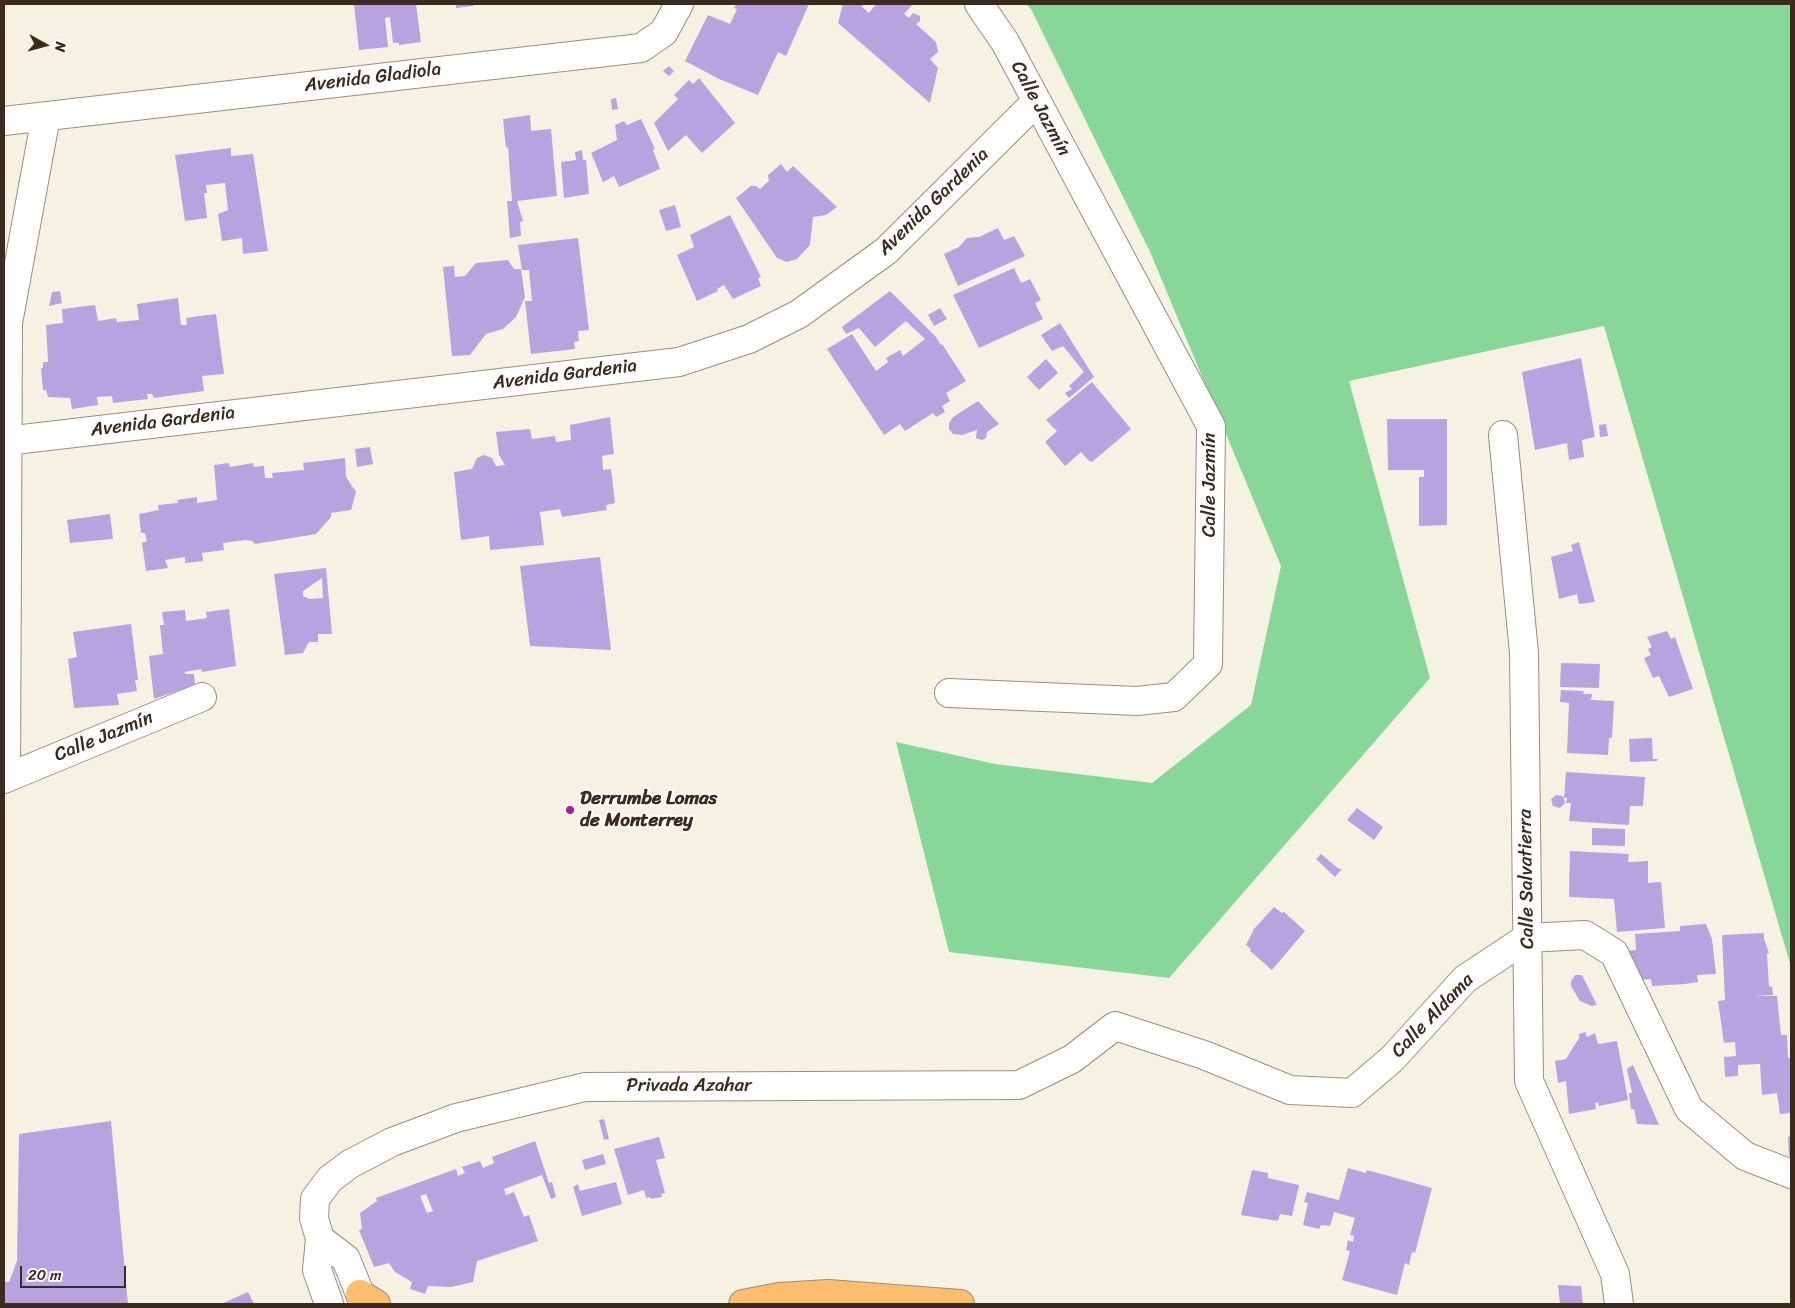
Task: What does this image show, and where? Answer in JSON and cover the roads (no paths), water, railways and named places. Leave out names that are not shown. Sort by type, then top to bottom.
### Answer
[{"type":"main road","points":[[743,1304],[780,1298],[828,1294],[960,1304]]},
{"type":"street","name":"Avenida Gladiola","points":[[4,121],[641,48],[664,32],[679,4]]},
{"type":"street","name":"Calle Jazmín","points":[[949,693],[1138,701],[1174,697],[1208,664],[1211,426],[1005,42],[979,4]]},
{"type":"street","name":"Avenida Gardenia","points":[[6,441],[679,362],[749,339],[800,314],[886,251],[1036,102]]},
{"type":"street","points":[[5,778],[8,323],[46,116]]},
{"type":"street","name":"Calle Salvatierra","points":[[1503,435],[1524,653],[1529,1081],[1615,1274],[1619,1304]]},
{"type":"street","name":"Calle Jazmín","points":[[5,778],[202,697]]},
{"type":"street","points":[[1527,938],[1585,935],[1614,953],[1688,1109],[1745,1156],[1791,1174]]},
{"type":"street","name":"Calle Aldama","points":[[1115,1026],[1204,1055],[1290,1090],[1352,1093],[1392,1059],[1465,979],[1527,938]]},
{"type":"street","name":"Privada Azahar","points":[[330,1304],[317,1270],[320,1238],[314,1218],[315,1199],[330,1179],[350,1164],[392,1142],[456,1118],[586,1087],[1019,1085],[1072,1059],[1115,1026]]},
{"type":"street","points":[[320,1238],[346,1259],[367,1301]]},
{"type":"place","name":"Derrumbe Lomas de Monterrey","points":[[570,810]]}]
